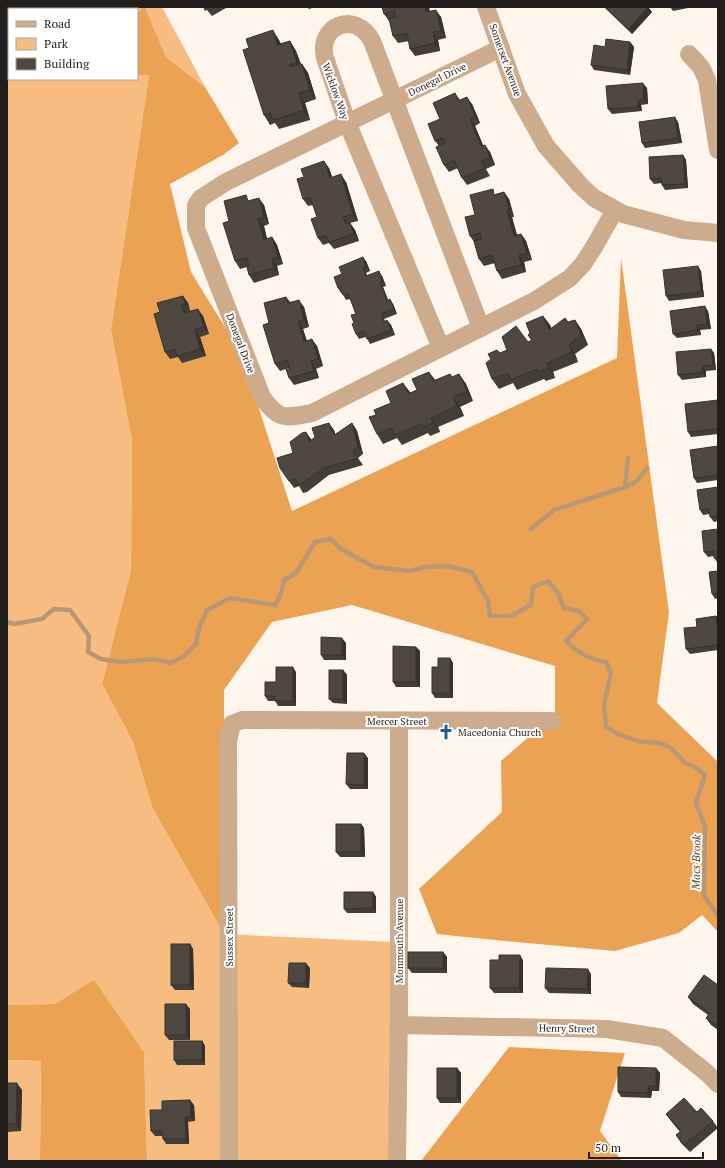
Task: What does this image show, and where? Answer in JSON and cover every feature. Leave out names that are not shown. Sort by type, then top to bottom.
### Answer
[{"type":"street","name":"Somerset Avenue","points":[[486,7],[517,94],[546,146],[580,185],[594,198],[623,214],[684,230],[718,233]]},
{"type":"street","name":"Wicklow Way","points":[[441,348],[347,122],[323,51],[326,38],[335,27],[342,24],[350,24],[363,29],[368,34],[481,328]]},
{"type":"street","name":"Donegal Drive","points":[[501,48],[226,182],[201,198],[196,205],[196,228],[262,397],[270,409],[280,416],[292,417],[312,413],[534,301],[570,278],[583,264],[615,210]]},
{"type":"street","points":[[689,54],[701,67],[707,80],[718,150]]},
{"type":"street","name":"Mercer Street","points":[[242,720],[552,722]]},
{"type":"street","name":"Sussex Street","points":[[229,1161],[228,742],[232,724],[242,720]]},
{"type":"street","name":"Monmouth Avenue","points":[[396,1161],[399,721]]},
{"type":"street","name":"Henry Street","points":[[398,1025],[606,1029],[663,1038],[707,1073],[718,1084]]},
{"type":"green space","points":[[142,7],[138,14],[138,8],[42,8]]},
{"type":"green space","points":[[145,7],[162,7],[205,87],[166,57]]},
{"type":"green space","points":[[8,40],[8,80],[138,80],[138,75],[149,75],[111,330],[132,441],[131,570],[102,684],[133,742],[152,807],[224,934],[394,942],[392,1161],[147,1161],[144,1052],[94,981],[55,1004],[7,1005]]},
{"type":"green space","points":[[7,1060],[41,1061],[40,1161],[7,1161]]},
{"type":"shaded area","points":[[142,7],[145,7],[166,57],[205,87],[239,143],[223,155],[170,184],[191,272],[241,353],[292,511],[617,358],[621,258],[669,612],[657,703],[718,762],[718,932],[702,915],[679,933],[615,951],[437,934],[419,889],[502,812],[501,761],[555,714],[555,666],[352,605],[272,622],[224,690],[224,934],[152,807],[133,742],[102,684],[131,570],[132,441],[111,330],[149,75],[138,75],[138,14]]},
{"type":"shaded area","points":[[94,980],[144,1052],[147,1161],[40,1161],[41,1061],[7,1060],[7,1005],[55,1004]]},
{"type":"shaded area","points":[[509,1047],[625,1053],[600,1131],[622,1161],[421,1161]]},
{"type":"building","points":[[382,7],[425,7],[426,12],[436,10],[441,31],[433,32],[435,43],[410,49],[407,33],[393,36],[389,19],[396,17],[394,11],[384,14]]},
{"type":"building","points":[[605,7],[648,7],[629,29]]},
{"type":"building","points":[[273,30],[277,45],[290,41],[297,63],[289,65],[290,67],[302,64],[310,90],[299,93],[304,110],[273,120],[270,113],[264,115],[243,50],[249,48],[246,39]]},
{"type":"building","points":[[606,39],[630,42],[627,70],[591,65],[594,45],[605,47]]},
{"type":"building","points":[[643,83],[644,99],[638,100],[638,107],[608,109],[606,86]]},
{"type":"building","points":[[455,93],[458,101],[467,97],[475,116],[470,119],[481,146],[485,145],[490,158],[481,161],[485,168],[462,178],[454,160],[444,165],[436,147],[445,143],[443,138],[435,141],[428,124],[440,119],[433,103]]},
{"type":"building","points":[[675,117],[678,138],[642,143],[639,122]]},
{"type":"building","points":[[683,155],[685,184],[662,185],[661,178],[650,179],[649,157]]},
{"type":"building","points":[[324,161],[330,178],[341,174],[353,214],[343,217],[346,224],[350,223],[354,234],[329,242],[326,235],[318,238],[311,219],[317,217],[310,197],[303,199],[297,179],[304,177],[301,169]]},
{"type":"building","points":[[493,189],[494,195],[504,192],[514,236],[521,234],[527,253],[519,255],[521,265],[497,271],[492,255],[479,259],[474,241],[482,239],[480,233],[470,236],[465,217],[475,215],[470,195]]},
{"type":"building","points":[[246,195],[248,201],[259,198],[264,217],[258,219],[264,240],[272,237],[278,257],[272,259],[274,268],[249,275],[247,258],[235,261],[223,223],[229,221],[224,201]]},
{"type":"building","points":[[363,257],[366,266],[363,268],[366,276],[379,271],[382,281],[380,282],[387,301],[390,299],[394,309],[381,314],[384,322],[387,320],[391,330],[367,339],[364,331],[356,334],[352,324],[354,323],[351,315],[356,314],[348,293],[343,295],[340,287],[338,288],[334,277],[342,274],[339,267]]},
{"type":"building","points":[[698,266],[701,292],[666,296],[663,270]]},
{"type":"building","points":[[183,296],[185,304],[181,305],[184,313],[198,309],[204,327],[195,329],[200,349],[177,356],[175,349],[165,352],[154,314],[160,312],[157,303]]},
{"type":"building","points":[[286,297],[288,303],[299,300],[304,320],[298,321],[304,342],[312,339],[318,359],[311,361],[314,371],[289,378],[286,369],[290,369],[287,360],[275,364],[263,325],[269,323],[264,303]]},
{"type":"building","points":[[705,306],[707,324],[697,325],[697,330],[673,334],[670,311]]},
{"type":"building","points":[[543,316],[549,330],[565,318],[568,322],[575,320],[581,335],[569,345],[572,352],[547,363],[549,368],[539,372],[537,369],[511,380],[508,373],[492,379],[486,363],[491,359],[488,354],[497,350],[500,353],[507,350],[502,337],[516,326],[528,342],[532,340],[528,335],[530,333],[526,323]]},
{"type":"building","points":[[711,349],[713,365],[702,366],[703,372],[678,375],[676,352]]},
{"type":"building","points":[[429,372],[433,381],[450,374],[452,377],[459,374],[467,391],[453,397],[457,406],[431,418],[433,423],[423,427],[422,424],[395,435],[392,428],[377,434],[369,417],[376,415],[374,410],[391,403],[386,391],[403,383],[408,394],[417,390],[412,379]]},
{"type":"building","points":[[718,400],[718,429],[688,432],[685,404]]},
{"type":"building","points":[[329,423],[331,430],[335,435],[352,423],[358,447],[353,451],[358,458],[324,468],[298,485],[296,479],[289,481],[280,468],[277,458],[293,453],[290,442],[302,433],[306,432],[309,442],[315,437],[312,428]]},
{"type":"building","points":[[718,446],[718,475],[694,478],[690,450]]},
{"type":"building","points":[[718,487],[718,516],[710,517],[709,509],[700,510],[697,490]]},
{"type":"building","points":[[718,529],[718,557],[714,558],[714,551],[704,552],[702,531]]},
{"type":"building","points":[[718,571],[718,593],[712,594],[709,572]]},
{"type":"building","points":[[716,616],[718,625],[718,645],[686,649],[684,628],[697,627],[696,619]]},
{"type":"building","points":[[321,637],[342,638],[342,655],[321,655]]},
{"type":"building","points":[[393,646],[416,647],[416,682],[393,682]]},
{"type":"building","points":[[438,658],[450,658],[450,693],[432,693],[432,667],[438,667]]},
{"type":"building","points":[[276,667],[293,667],[293,701],[275,701],[275,696],[265,696],[265,682],[276,682]]},
{"type":"building","points":[[329,670],[343,670],[343,699],[329,699]]},
{"type":"building","points":[[347,753],[364,753],[364,785],[346,784]]},
{"type":"building","points":[[336,824],[361,824],[361,852],[336,852]]},
{"type":"building","points":[[344,892],[373,892],[373,908],[344,909]]},
{"type":"building","points":[[171,944],[190,944],[190,985],[171,985]]},
{"type":"building","points":[[408,952],[443,952],[443,968],[408,968]]},
{"type":"building","points":[[499,955],[520,955],[519,988],[490,988],[490,960],[499,960]]},
{"type":"building","points":[[289,963],[306,963],[306,983],[288,983]]},
{"type":"building","points":[[546,968],[588,969],[587,989],[545,988]]},
{"type":"building","points":[[704,975],[718,985],[718,1026],[706,1018],[710,1013],[688,997]]},
{"type":"building","points":[[165,1004],[186,1004],[187,1035],[165,1035]]},
{"type":"building","points":[[174,1041],[202,1041],[202,1060],[174,1060]]},
{"type":"building","points":[[618,1067],[656,1068],[656,1086],[648,1086],[648,1093],[618,1092]]},
{"type":"building","points":[[437,1068],[457,1068],[457,1098],[437,1098]]},
{"type":"building","points":[[7,1083],[17,1083],[16,1124],[7,1124]]},
{"type":"building","points":[[684,1098],[697,1112],[701,1108],[713,1121],[684,1145],[676,1135],[681,1131],[666,1114]]},
{"type":"building","points":[[190,1100],[191,1116],[185,1117],[186,1139],[163,1139],[162,1131],[151,1131],[150,1110],[162,1110],[162,1101]]},
{"type":"waterway","points":[[625,487],[628,458]]},
{"type":"waterway","points":[[531,529],[554,510],[625,487],[637,481],[647,468]]},
{"type":"waterway","name":"Macs Brook","points":[[7,622],[14,624],[42,619],[54,609],[70,610],[89,636],[88,652],[101,659],[120,662],[155,659],[170,663],[183,657],[196,644],[199,628],[207,610],[230,598],[275,605],[281,594],[284,580],[296,573],[315,542],[330,539],[341,549],[374,567],[410,571],[424,567],[447,566],[472,572],[488,601],[490,616],[511,616],[531,605],[533,587],[548,581],[558,593],[564,608],[579,611],[587,619],[566,641],[584,655],[606,662],[611,673],[604,704],[606,727],[618,734],[637,741],[660,743],[671,748],[685,763],[693,766],[705,775],[696,803],[705,826],[704,896],[718,916]]},
{"type":"place","name":"Macedonia Church","points":[[446,732]]}]
